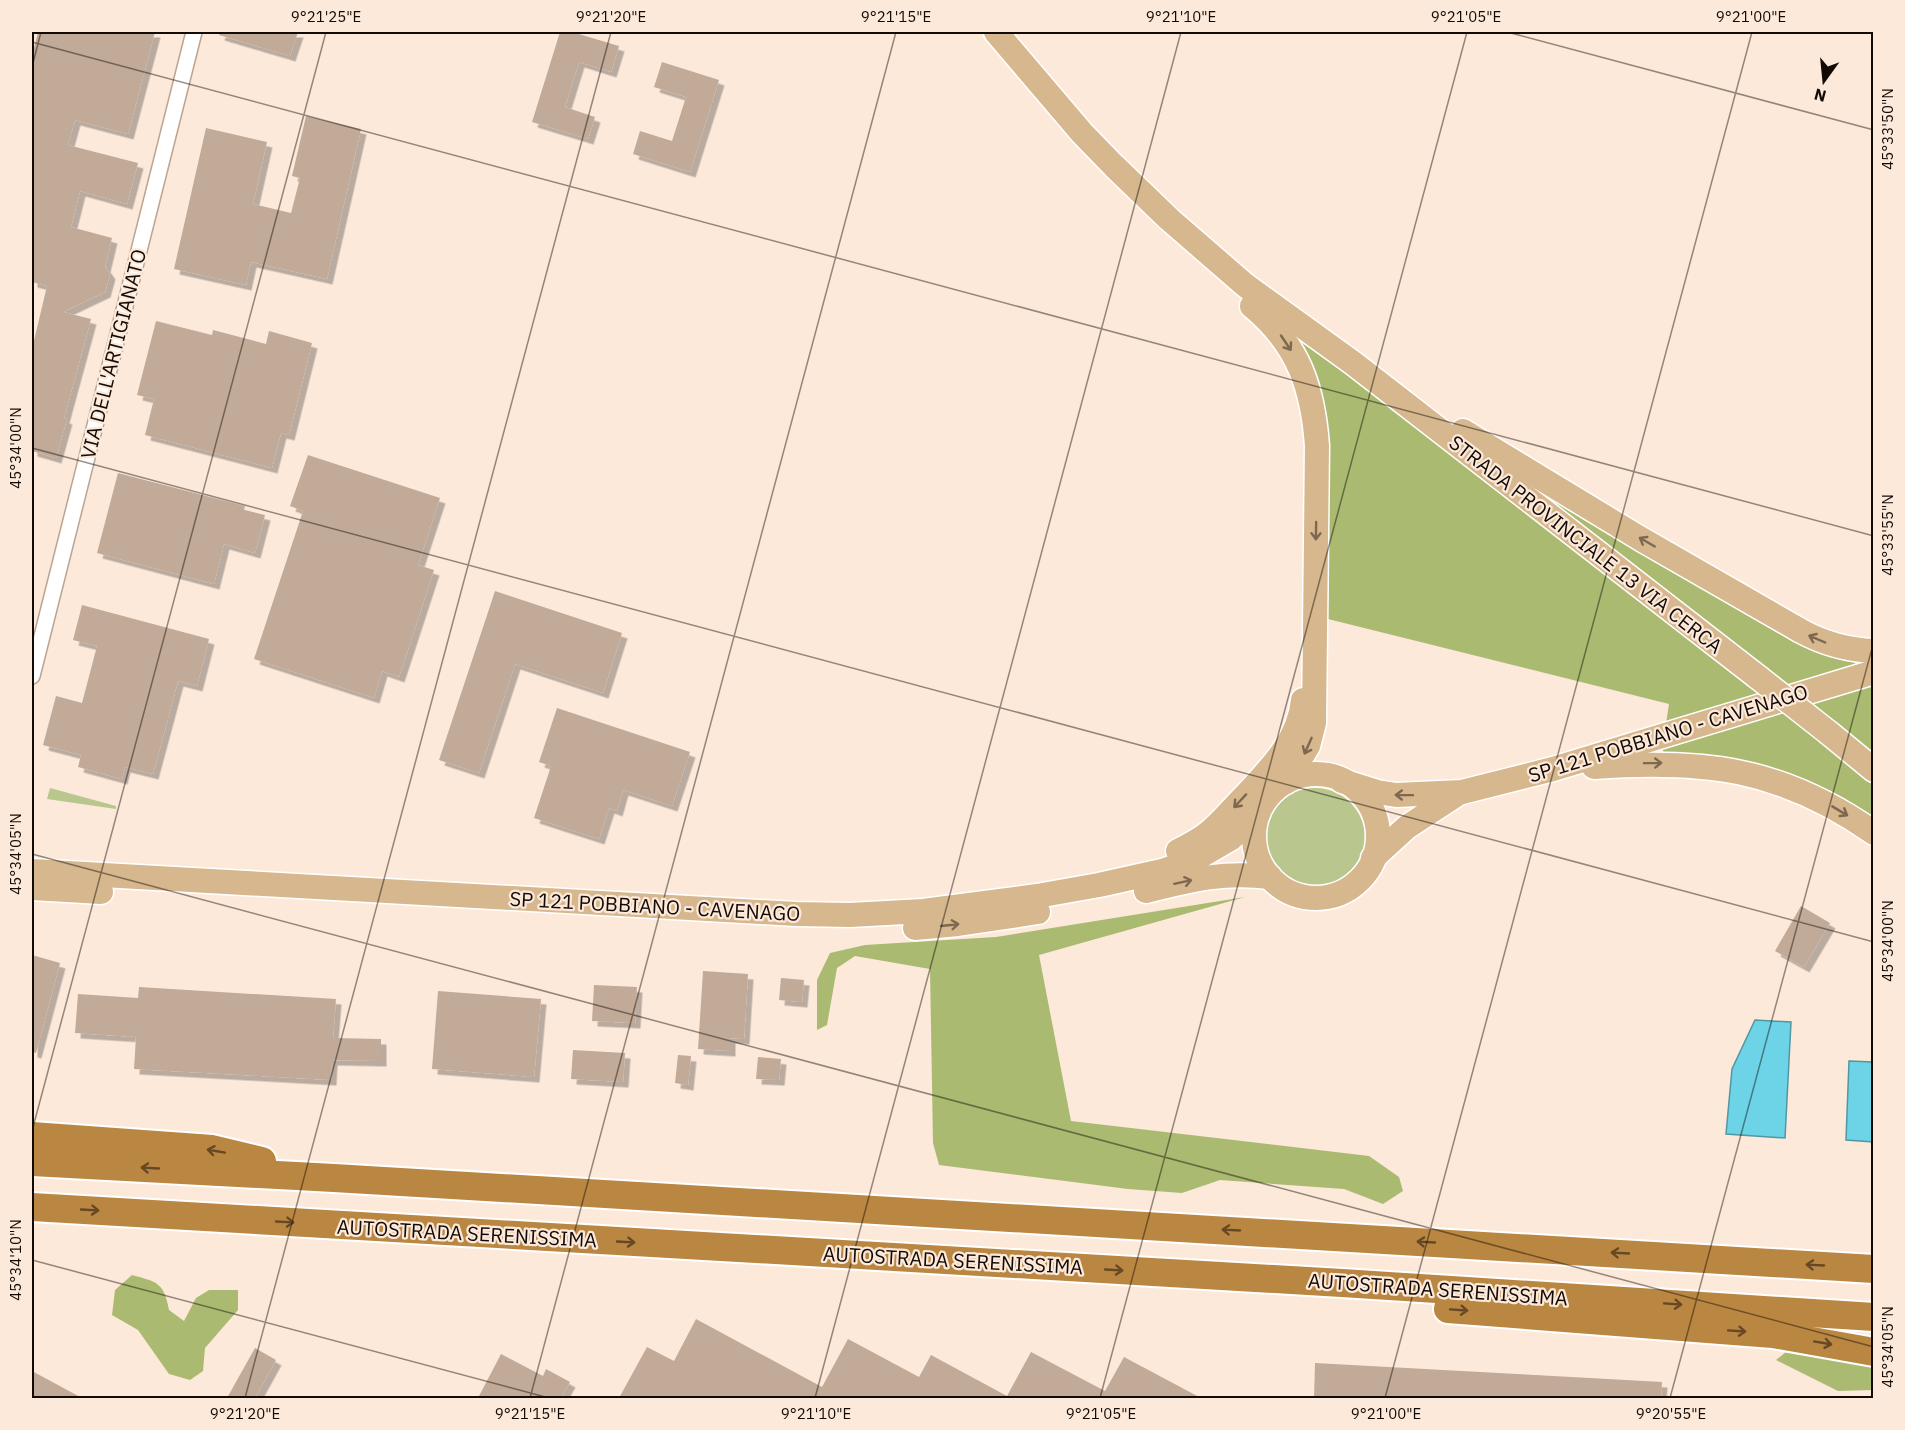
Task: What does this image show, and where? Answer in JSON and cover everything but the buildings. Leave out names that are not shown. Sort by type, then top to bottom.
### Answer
[{"type":"highway","points":[[32,1136],[212,1149],[334,1178]]},
{"type":"highway","points":[[32,1162],[1874,1269]]},
{"type":"highway","name":"AUTOSTRADA SERENISSIMA","points":[[32,1207],[1342,1282],[1874,1317]]},
{"type":"highway","points":[[1342,1282],[1404,1305],[1773,1334],[1874,1352]]},
{"type":"main road","points":[[996,32],[1082,133],[1130,182],[1245,285],[1295,321],[1349,351],[1446,420],[1532,474],[1801,631],[1823,642],[1874,651]]},
{"type":"main road","points":[[1130,182],[1150,216],[1164,232],[1274,326],[1304,374],[1312,403],[1317,446],[1315,707],[1313,730],[1307,749],[1286,782]]},
{"type":"main road","name":"STRADA PROVINCIALE 13 VIA CERCA","points":[[1295,321],[1353,363],[1874,770]]},
{"type":"main road","points":[[1037,896],[1151,862],[1196,841],[1220,823],[1275,763],[1293,736],[1303,708],[1306,669],[1315,618]]},
{"type":"main road","name":"SP 121 POBBIANO - CAVENAGO","points":[[1342,781],[1360,794],[1372,813],[1377,831],[1373,858],[1357,882],[1340,892],[1329,896],[1312,897],[1294,894],[1279,886],[1260,863],[1255,848],[1254,829],[1258,814],[1270,794],[1297,777],[1313,774],[1328,776],[1377,792],[1396,795],[1462,792],[1553,769],[1874,672]]},
{"type":"main road","points":[[1553,769],[1649,763],[1724,769],[1775,781],[1812,795],[1874,833]]},
{"type":"main road","name":"SP 121 POBBIANO - CAVENAGO","points":[[1373,858],[1407,827],[1462,792]]},
{"type":"main road","name":"SP 121 POBBIANO - CAVENAGO","points":[[32,871],[835,915],[923,911],[1037,896],[1162,871],[1216,848],[1230,839],[1258,814]]},
{"type":"main road","name":"SP 121 POBBIANO - CAVENAGO","points":[[32,888],[847,930],[925,927],[1004,917],[1082,905],[1219,875],[1244,874],[1270,877]]},
{"type":"street","name":"VIA DELL'ARTIGIANATO","points":[[32,676],[194,32]]},
{"type":"street","points":[[32,864],[83,874]]},
{"type":"green space","points":[[1298,337],[1822,651],[1854,662],[1873,682],[1873,823],[1666,756],[1662,749],[1669,704],[1324,618],[1294,340]]},
{"type":"green space","points":[[50,788],[116,806],[116,809],[47,799]]},
{"type":"green space","points":[[1315,788],[1343,796],[1357,810],[1365,838],[1357,866],[1343,880],[1315,888],[1287,880],[1273,866],[1265,838],[1273,810],[1287,796]]},
{"type":"green space","points":[[1245,897],[1039,955],[1071,1121],[1369,1156],[1399,1177],[1403,1191],[1383,1204],[1344,1189],[1220,1180],[1182,1193],[1128,1189],[939,1165],[933,1143],[930,969],[855,956],[837,968],[827,1025],[817,1030],[817,980],[830,953],[865,945],[996,937]]},
{"type":"green space","points":[[132,1275],[148,1279],[162,1288],[169,1310],[184,1321],[196,1298],[209,1290],[238,1290],[238,1310],[205,1348],[203,1371],[190,1380],[169,1374],[138,1330],[112,1315],[115,1290]]},
{"type":"green space","points":[[1786,1352],[1873,1367],[1873,1390],[1838,1391],[1776,1360]]},
{"type":"water","points":[[1755,1020],[1791,1022],[1785,1138],[1726,1134],[1732,1069]]},
{"type":"water","points":[[1849,1061],[1873,1062],[1873,1142],[1846,1140]]}]
